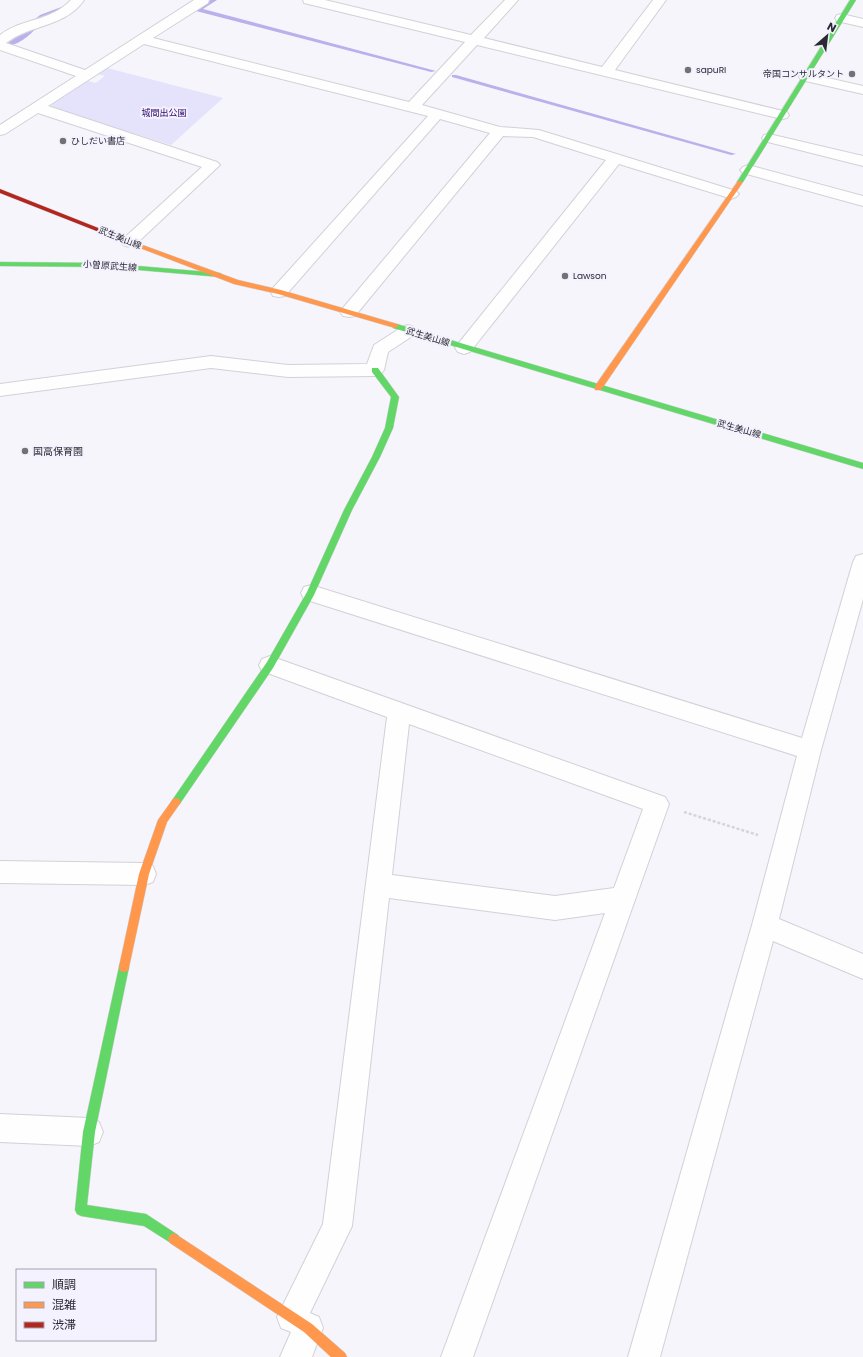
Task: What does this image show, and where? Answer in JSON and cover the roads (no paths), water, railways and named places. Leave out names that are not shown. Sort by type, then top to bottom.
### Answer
[{"type":"street","points":[[0,41],[15,31],[43,23],[62,15],[78,0]]},
{"type":"street","points":[[0,131],[203,0]]},
{"type":"street","points":[[309,0],[782,115]]},
{"type":"street","points":[[350,10],[361,0]]},
{"type":"street","points":[[412,107],[512,0]]},
{"type":"street","points":[[606,72],[660,0]]},
{"type":"street","points":[[598,388],[748,170],[853,0]]},
{"type":"street","points":[[842,18],[863,23]]},
{"type":"street","points":[[142,39],[412,107],[499,131],[534,133],[731,194]]},
{"type":"street","points":[[0,45],[86,75]]},
{"type":"street","points":[[806,77],[863,90]]},
{"type":"street","points":[[35,107],[212,165],[129,242]]},
{"type":"street","points":[[279,292],[436,114]]},
{"type":"street","points":[[350,312],[499,131]]},
{"type":"street","points":[[768,138],[863,162]]},
{"type":"street","points":[[464,348],[616,158]]},
{"type":"street","points":[[748,170],[863,201]]},
{"type":"street","name":"武生美山線","points":[[0,191],[236,282],[279,292],[350,312],[464,348],[863,466]]},
{"type":"street","name":"小曽原武生線","points":[[0,264],[103,265],[220,276]]},
{"type":"street","points":[[341,1357],[300,1323],[146,1220],[81,1210],[89,1132],[144,874],[162,820],[270,666],[311,593],[348,510],[390,428],[395,397],[375,370],[380,349],[408,331]]},
{"type":"street","points":[[0,390],[211,362],[288,371],[375,370]]},
{"type":"street","points":[[644,1357],[765,925],[810,750],[863,562]]},
{"type":"street","points":[[311,593],[810,750]]},
{"type":"street","points":[[270,666],[657,804],[457,1357]]},
{"type":"street","points":[[296,1357],[300,1323],[337,1226],[399,712]]},
{"type":"street","points":[[0,872],[144,874]]},
{"type":"street","points":[[379,885],[555,908],[622,899]]},
{"type":"street","points":[[765,925],[863,967]]},
{"type":"street","points":[[0,1128],[89,1132]]},
{"type":"waterway","points":[[214,0],[198,10],[433,71]]},
{"type":"waterway","points":[[35,22],[42,16],[66,7]]},
{"type":"waterway","points":[[10,44],[25,35],[34,27]]},
{"type":"waterway","points":[[454,76],[733,154]]},
{"type":"place","name":"sapuRI","points":[[688,70]]},
{"type":"place","name":"帝国コンサルタント","points":[[852,74]]},
{"type":"place","name":"ひしだい書店","points":[[63,141]]},
{"type":"place","name":"Lawson","points":[[565,276]]},
{"type":"place","name":"国高保育園","points":[[25,451]]},
{"type":"park label","name":"城間出公園","points":[[164,113]]}]
